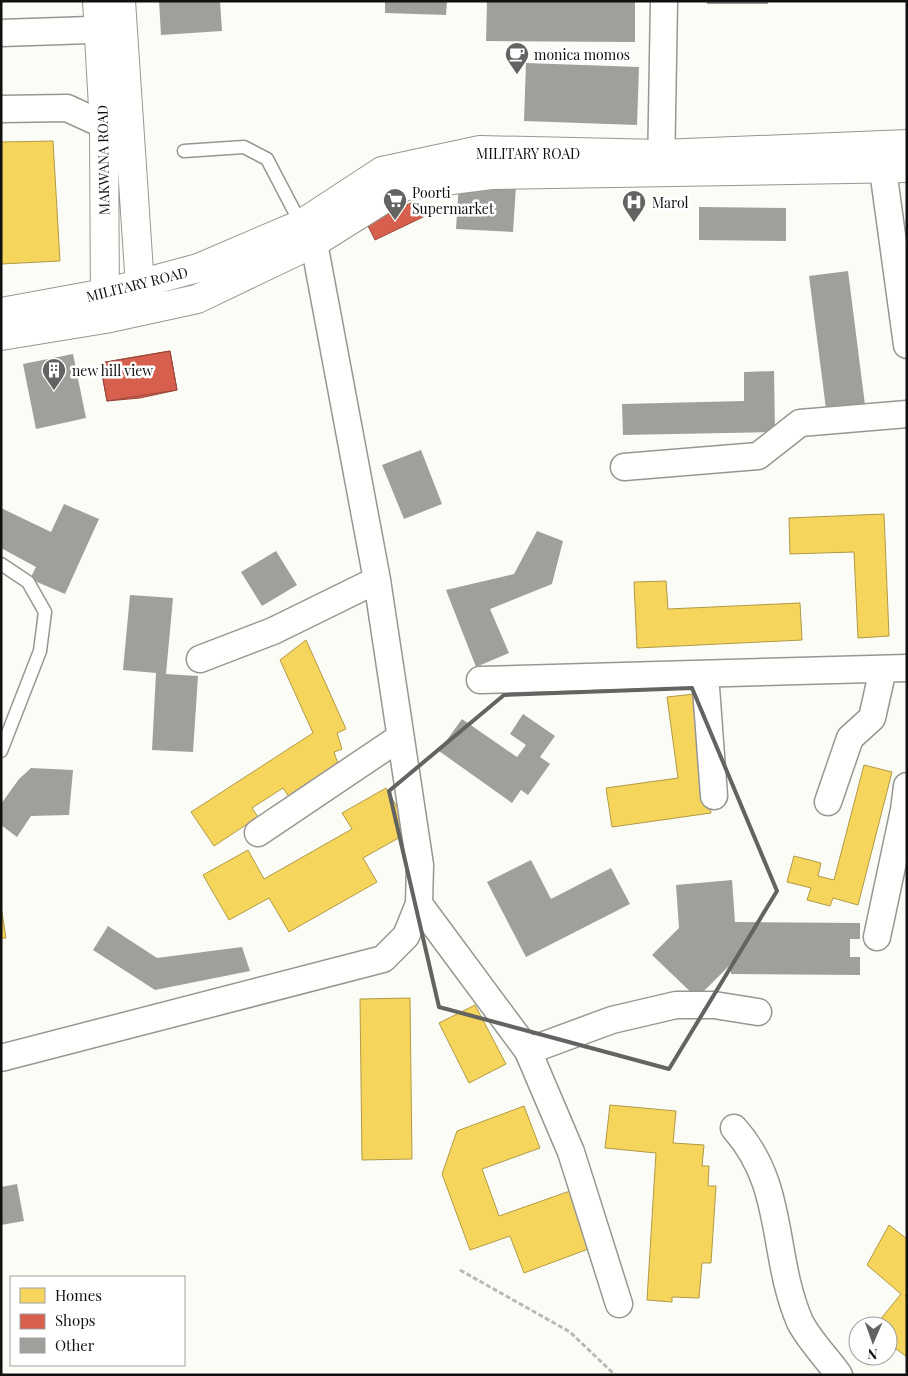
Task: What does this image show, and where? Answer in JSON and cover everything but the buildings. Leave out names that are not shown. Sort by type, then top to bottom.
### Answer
[{"type":"street","name":"MAKWANA ROAD","points":[[96,1],[110,29],[116,125],[131,161],[141,311]]},
{"type":"street","name":"MAKWANA ROAD","points":[[110,29],[121,1]]},
{"type":"street","points":[[662,163],[664,1]]},
{"type":"street","points":[[1,33],[110,29]]},
{"type":"street","points":[[1,109],[67,108],[116,125]]},
{"type":"street","name":"MAKWANA ROAD","points":[[105,306],[104,162],[116,125]]},
{"type":"street","name":"MILITARY ROAD","points":[[1,312],[105,306],[139,284],[198,268],[308,233],[382,171],[481,163],[662,163],[783,159],[890,160],[907,144]]},
{"type":"street","points":[[890,160],[907,346]]},
{"type":"street","points":[[104,162],[131,161]]},
{"type":"street","points":[[1,336],[105,306],[141,311],[197,299],[308,233],[377,580],[399,738],[420,865],[419,904],[406,936],[383,959],[1,1058]]},
{"type":"street","points":[[624,467],[758,456],[800,423],[907,414]]},
{"type":"street","points":[[200,659],[273,631],[377,580]]},
{"type":"street","points":[[480,680],[895,668],[872,718],[850,738],[828,802]]},
{"type":"street","points":[[705,674],[714,796]]},
{"type":"street","points":[[258,833],[399,738]]},
{"type":"street","points":[[877,936],[904,810],[907,786]]},
{"type":"street","points":[[419,904],[528,1051],[571,1152],[619,1304]]},
{"type":"street","points":[[528,1051],[612,1020],[676,1005],[714,1005],[758,1012]]},
{"type":"street","points":[[734,1128],[747,1142],[761,1167],[776,1212],[786,1280],[801,1323],[839,1375]]},
{"type":"lane","points":[[184,151],[244,147],[267,158],[308,233]]},
{"type":"lane","points":[[1,564],[28,582],[44,612],[40,651],[1,751]]},
{"type":"path","points":[[460,1270],[570,1332],[614,1375]]},
{"type":"highlighted area","points":[[692,688],[777,891],[669,1069],[439,1007],[389,791],[504,695]]},
{"type":"place","name":"monica momos","points":[[517,75]]},
{"type":"place","name":"Poorti Supermarket","points":[[395,221]]},
{"type":"place","name":"Marol","points":[[634,223]]},
{"type":"place","name":"new hill view","points":[[54,391]]}]
